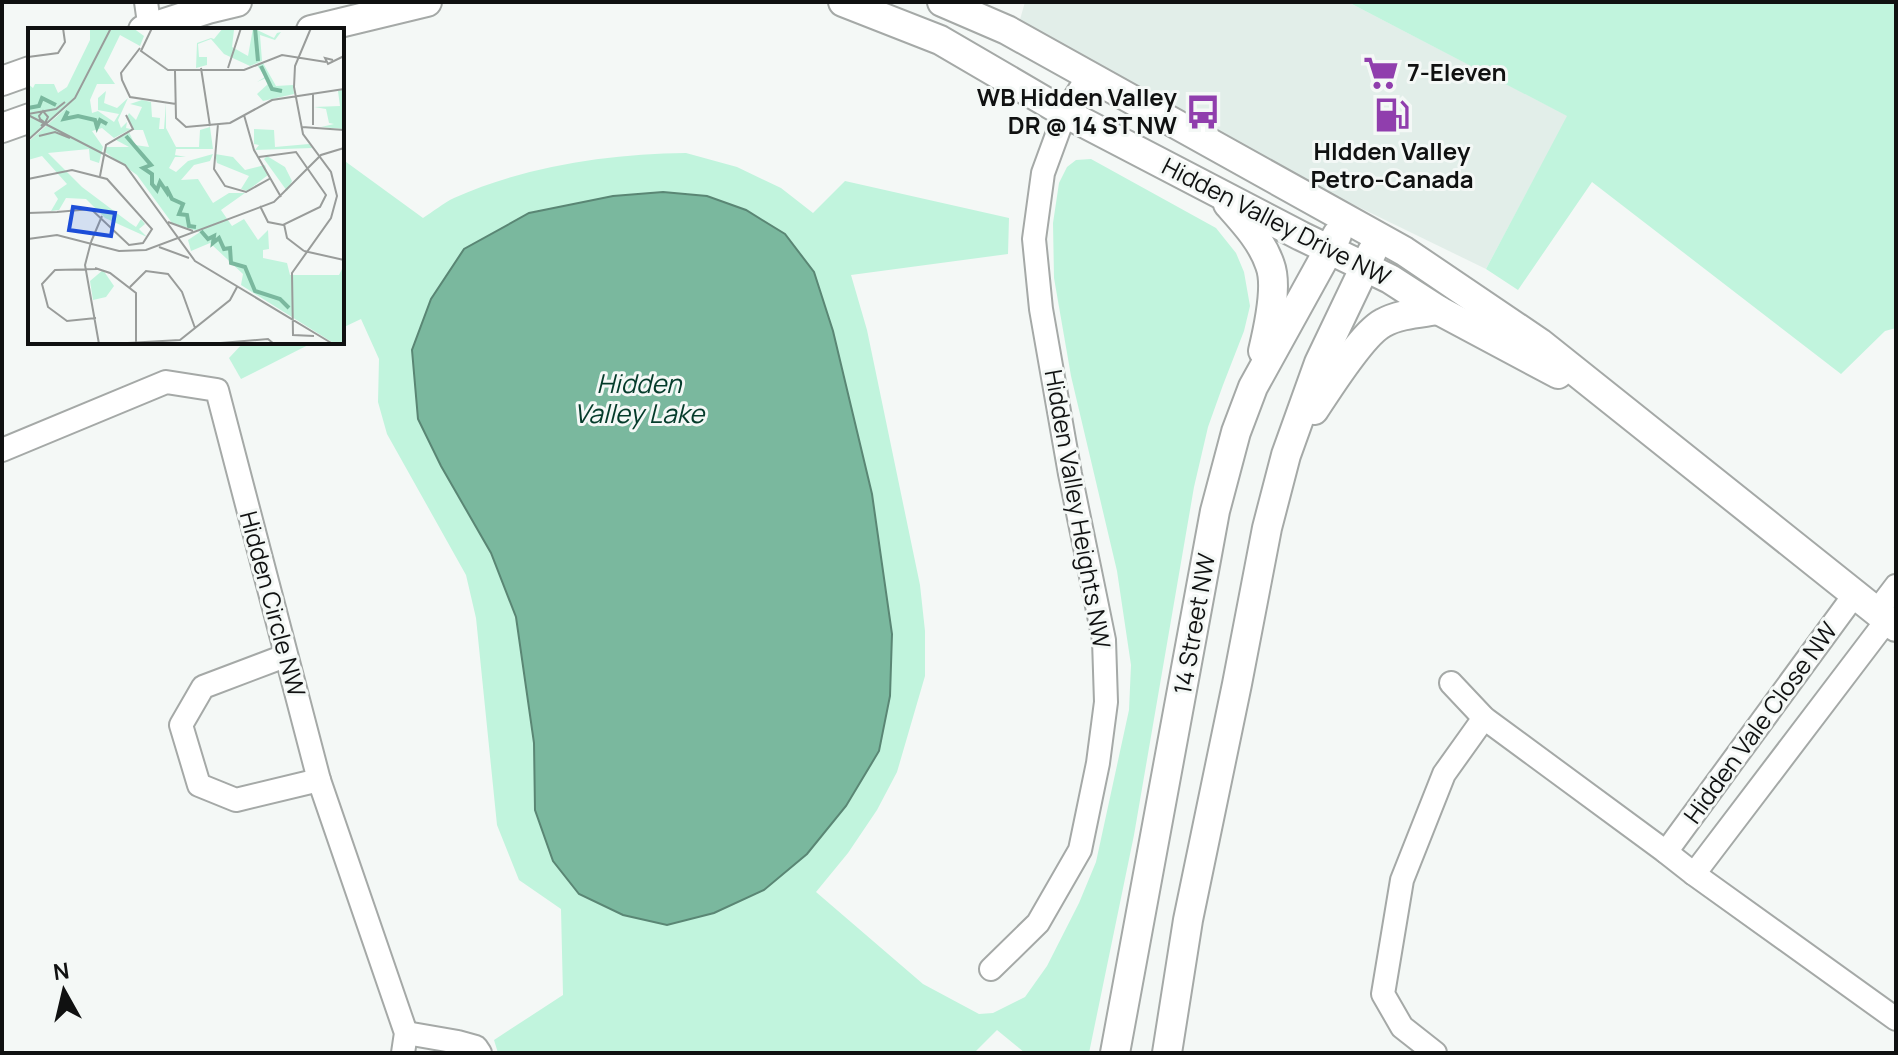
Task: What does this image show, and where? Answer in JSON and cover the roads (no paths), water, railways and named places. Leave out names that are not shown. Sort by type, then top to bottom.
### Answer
[{"type":"street","points":[[147,22],[209,14],[237,2]]},
{"type":"street","points":[[319,28],[427,2]]},
{"type":"street","name":"Hidden Valley Drive NW","points":[[843,2],[940,40],[1065,113],[1390,279],[1438,310],[1618,407]]},
{"type":"street","name":"Hidden Valley Drive NW","points":[[942,2],[1007,30],[1404,251],[1540,343],[1879,613]]},
{"type":"street","points":[[2,81],[28,72]]},
{"type":"street","name":"Hidden Valley Heights NW","points":[[991,969],[1038,923],[1080,850],[1098,763],[1106,702],[1104,640],[1046,339],[1034,239],[1043,173],[1065,113],[1089,75]]},
{"type":"street","points":[[2,128],[28,119]]},
{"type":"street","points":[[1221,194],[1256,237],[1271,267],[1271,319],[1253,387]]},
{"type":"street","name":"14 Street NW","points":[[1115,1053],[1215,511],[1236,432],[1253,387],[1346,219]]},
{"type":"street","points":[[1167,1053],[1188,920],[1267,528],[1286,455],[1319,363],[1380,237]]},
{"type":"street","points":[[1286,455],[1333,381],[1372,330],[1385,322],[1438,310]]},
{"type":"street","name":"Hidden Circle NW","points":[[2,450],[166,382],[217,390],[319,780],[404,1043],[458,1042],[476,1047],[480,1053]]},
{"type":"street","points":[[1879,613],[1896,586]]},
{"type":"street","name":"Hidden Vale Close NW","points":[[1666,852],[1879,613]]},
{"type":"street","name":"Hidden Vale Close NW","points":[[1694,874],[1879,613]]},
{"type":"street","points":[[285,656],[203,687],[181,725],[199,785],[236,800],[319,780]]},
{"type":"street","points":[[1451,683],[1484,718],[1896,1019]]},
{"type":"street","points":[[1435,1053],[1402,1027],[1383,994],[1402,880],[1444,774],[1484,718]]},
{"type":"water","name":"Hidden Valley Lake","points":[[663,192],[707,196],[746,210],[785,234],[814,272],[833,331],[872,494],[892,634],[890,696],[879,751],[846,806],[807,854],[764,890],[714,913],[667,925],[623,915],[579,894],[553,861],[535,810],[534,743],[516,617],[491,553],[418,419],[412,350],[431,299],[464,249],[529,213],[613,196]]},
{"type":"place","name":"7-Eleven","points":[[1381,73]]},
{"type":"place","name":"WB Hidden Valley DR @ 14 ST NW","points":[[1203,112]]},
{"type":"place","name":"HIdden Valley Petro-Canada","points":[[1392,115]]}]
